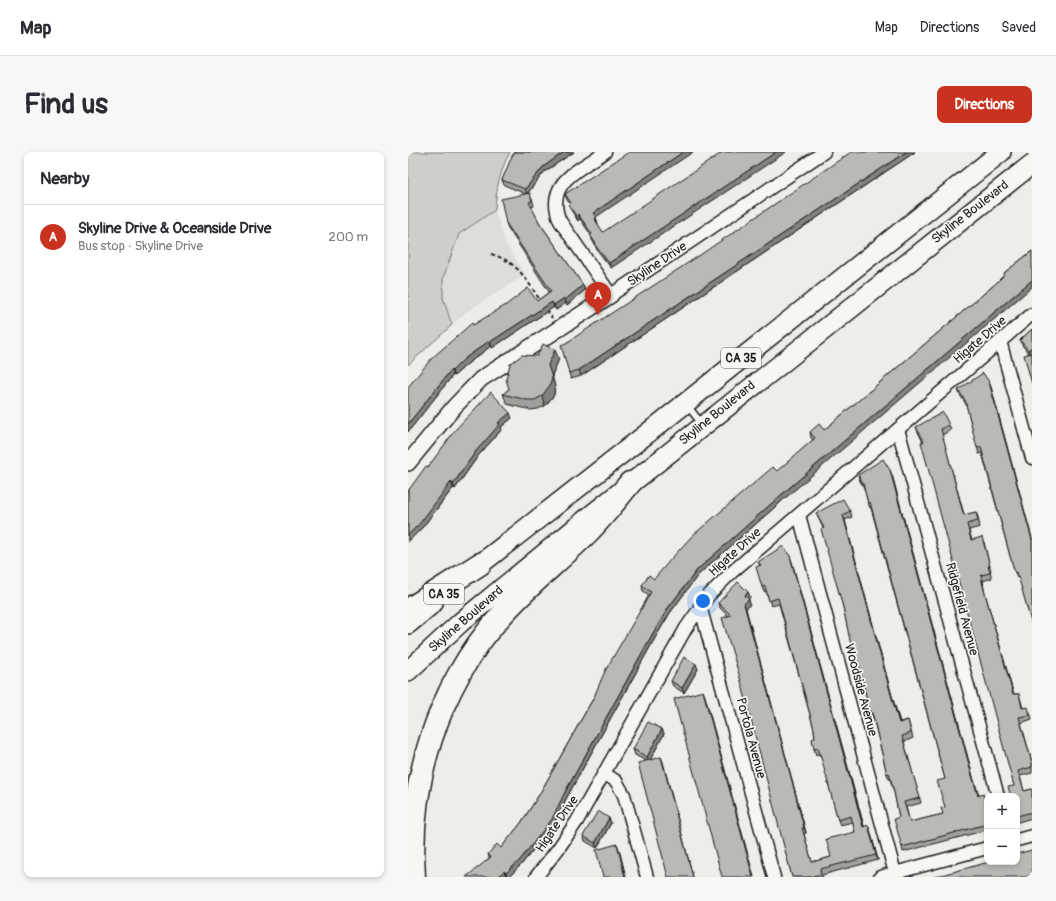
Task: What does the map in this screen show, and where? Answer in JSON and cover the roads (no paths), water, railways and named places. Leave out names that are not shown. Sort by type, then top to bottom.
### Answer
[{"type":"highway","points":[[414,877],[414,822],[421,772],[437,720],[456,681],[473,652],[500,617],[543,573],[590,530],[630,483]]},
{"type":"highway","points":[[408,610],[480,564]]},
{"type":"main road","name":"CA 35","points":[[408,624],[480,564],[1001,152]]},
{"type":"main road","name":"Skyline Boulevard","points":[[408,671],[477,608],[630,483],[1032,164]]},
{"type":"street","points":[[605,152],[567,178],[558,189],[555,202],[556,212],[560,221],[611,295]]},
{"type":"street","name":"Skyline Drive","points":[[408,463],[454,407],[481,379],[611,295],[824,152]]},
{"type":"street","name":"Higate Drive","points":[[536,877],[565,840],[605,774],[678,642],[700,606],[724,579],[1032,314]]},
{"type":"street","points":[[1000,341],[1032,458]]},
{"type":"street","name":"Ridgefield Avenue","points":[[898,429],[997,793]]},
{"type":"street","name":"Woodside Avenue","points":[[799,514],[895,873]]},
{"type":"street","name":"Portola Avenue","points":[[700,606],[774,877]]},
{"type":"street","points":[[605,774],[616,782],[624,795],[647,877]]},
{"type":"street","points":[[1020,839],[1032,836]]},
{"type":"street","points":[[880,877],[984,849]]},
{"type":"lane","points":[[685,403],[702,425]]},
{"type":"place","name":"Skyline Drive & Oceanside Drive","points":[[598,315]]}]
